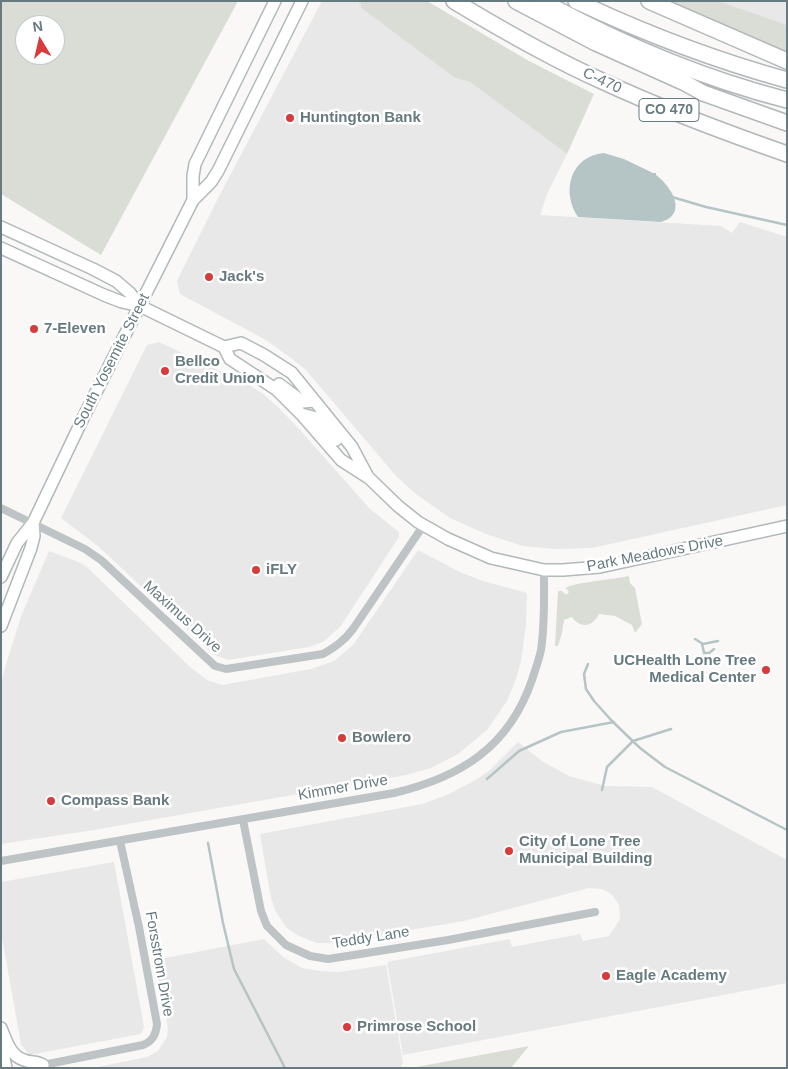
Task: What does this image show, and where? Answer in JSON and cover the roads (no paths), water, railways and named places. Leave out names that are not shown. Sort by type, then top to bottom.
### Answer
[{"type":"highway","name":"C-470","points":[[454,1],[523,41],[601,81],[687,118],[787,154]]},
{"type":"highway","points":[[516,1],[606,48],[703,93],[787,123]]},
{"type":"highway","points":[[542,1],[602,32],[670,62],[732,84],[787,100]]},
{"type":"highway","points":[[576,1],[676,44],[748,69],[787,80]]},
{"type":"highway","points":[[649,1],[787,61]]},
{"type":"highway","points":[[685,83],[787,113]]},
{"type":"main road","name":"South Yosemite Street","points":[[193,200],[195,164],[275,1]]},
{"type":"main road","name":"South Yosemite Street","points":[[1,577],[17,543],[33,524],[85,414],[193,200],[211,182],[218,171],[302,1]]},
{"type":"main road","name":"Park Meadows Drive","points":[[1,227],[116,281],[130,293],[140,306]]},
{"type":"main road","name":"Park Meadows Drive","points":[[1,248],[104,295],[140,306],[224,347],[230,359],[277,390],[301,414],[341,460],[368,478],[423,526],[448,540],[478,553],[506,562],[544,570],[563,570],[608,566],[787,526]]},
{"type":"main road","name":"Park Meadows Drive","points":[[224,347],[241,343],[264,355],[292,374],[352,448],[368,478]]},
{"type":"main road","points":[[234,362],[244,361],[303,402],[314,401]]},
{"type":"main road","points":[[301,414],[316,418],[340,444],[352,448]]},
{"type":"main road","name":"South Yosemite Street","points":[[1,626],[31,548],[34,536],[33,524]]},
{"type":"main road","points":[[1,1028],[10,1050],[22,1060],[38,1061],[42,1066]]},
{"type":"main road","points":[[1,1043],[6,1068]]},
{"type":"street","name":"Maximus Drive","points":[[1,508],[85,549],[101,560],[215,666],[226,669],[322,654],[335,648],[345,640],[353,629],[423,526]]},
{"type":"street","name":"Kimmer Drive","points":[[1,861],[243,820],[422,786],[443,778],[469,764],[500,736],[514,718],[527,694],[540,657],[544,613],[544,570]]},
{"type":"street","name":"Teddy Lane","points":[[243,820],[260,911],[267,926],[286,945],[310,956],[328,959],[448,940],[595,912]]},
{"type":"street","name":"Forsstrom Drive","points":[[42,1066],[143,1045],[153,1039],[156,1033],[157,1024],[139,927],[120,841]]},
{"type":"waterway","points":[[672,197],[706,207],[787,225]]},
{"type":"waterway","points":[[695,639],[703,644],[718,641]]},
{"type":"waterway","points":[[702,644],[706,661]]},
{"type":"waterway","points":[[704,653],[709,653],[714,649]]},
{"type":"waterway","points":[[588,664],[584,674],[586,689],[612,721],[640,748],[665,767],[787,830]]},
{"type":"waterway","points":[[487,779],[519,751],[561,732],[614,722]]},
{"type":"waterway","points":[[602,790],[607,767],[633,741],[671,729]]},
{"type":"waterway","points":[[208,843],[234,969],[285,1068]]},
{"type":"place","name":"Huntington Bank","points":[[290,118]]},
{"type":"place","name":"Jack's","points":[[209,277]]},
{"type":"place","name":"7-Eleven","points":[[34,329]]},
{"type":"place","name":"Bellco Credit Union","points":[[165,371]]},
{"type":"place","name":"iFLY","points":[[256,570]]},
{"type":"place","name":"UCHealth Lone Tree Medical Center","points":[[766,670]]},
{"type":"place","name":"Bowlero","points":[[342,738]]},
{"type":"place","name":"Compass Bank","points":[[51,801]]},
{"type":"place","name":"City of Lone Tree Municipal Building","points":[[509,851]]},
{"type":"place","name":"Eagle Academy","points":[[606,976]]},
{"type":"place","name":"Primrose School","points":[[347,1027]]}]
